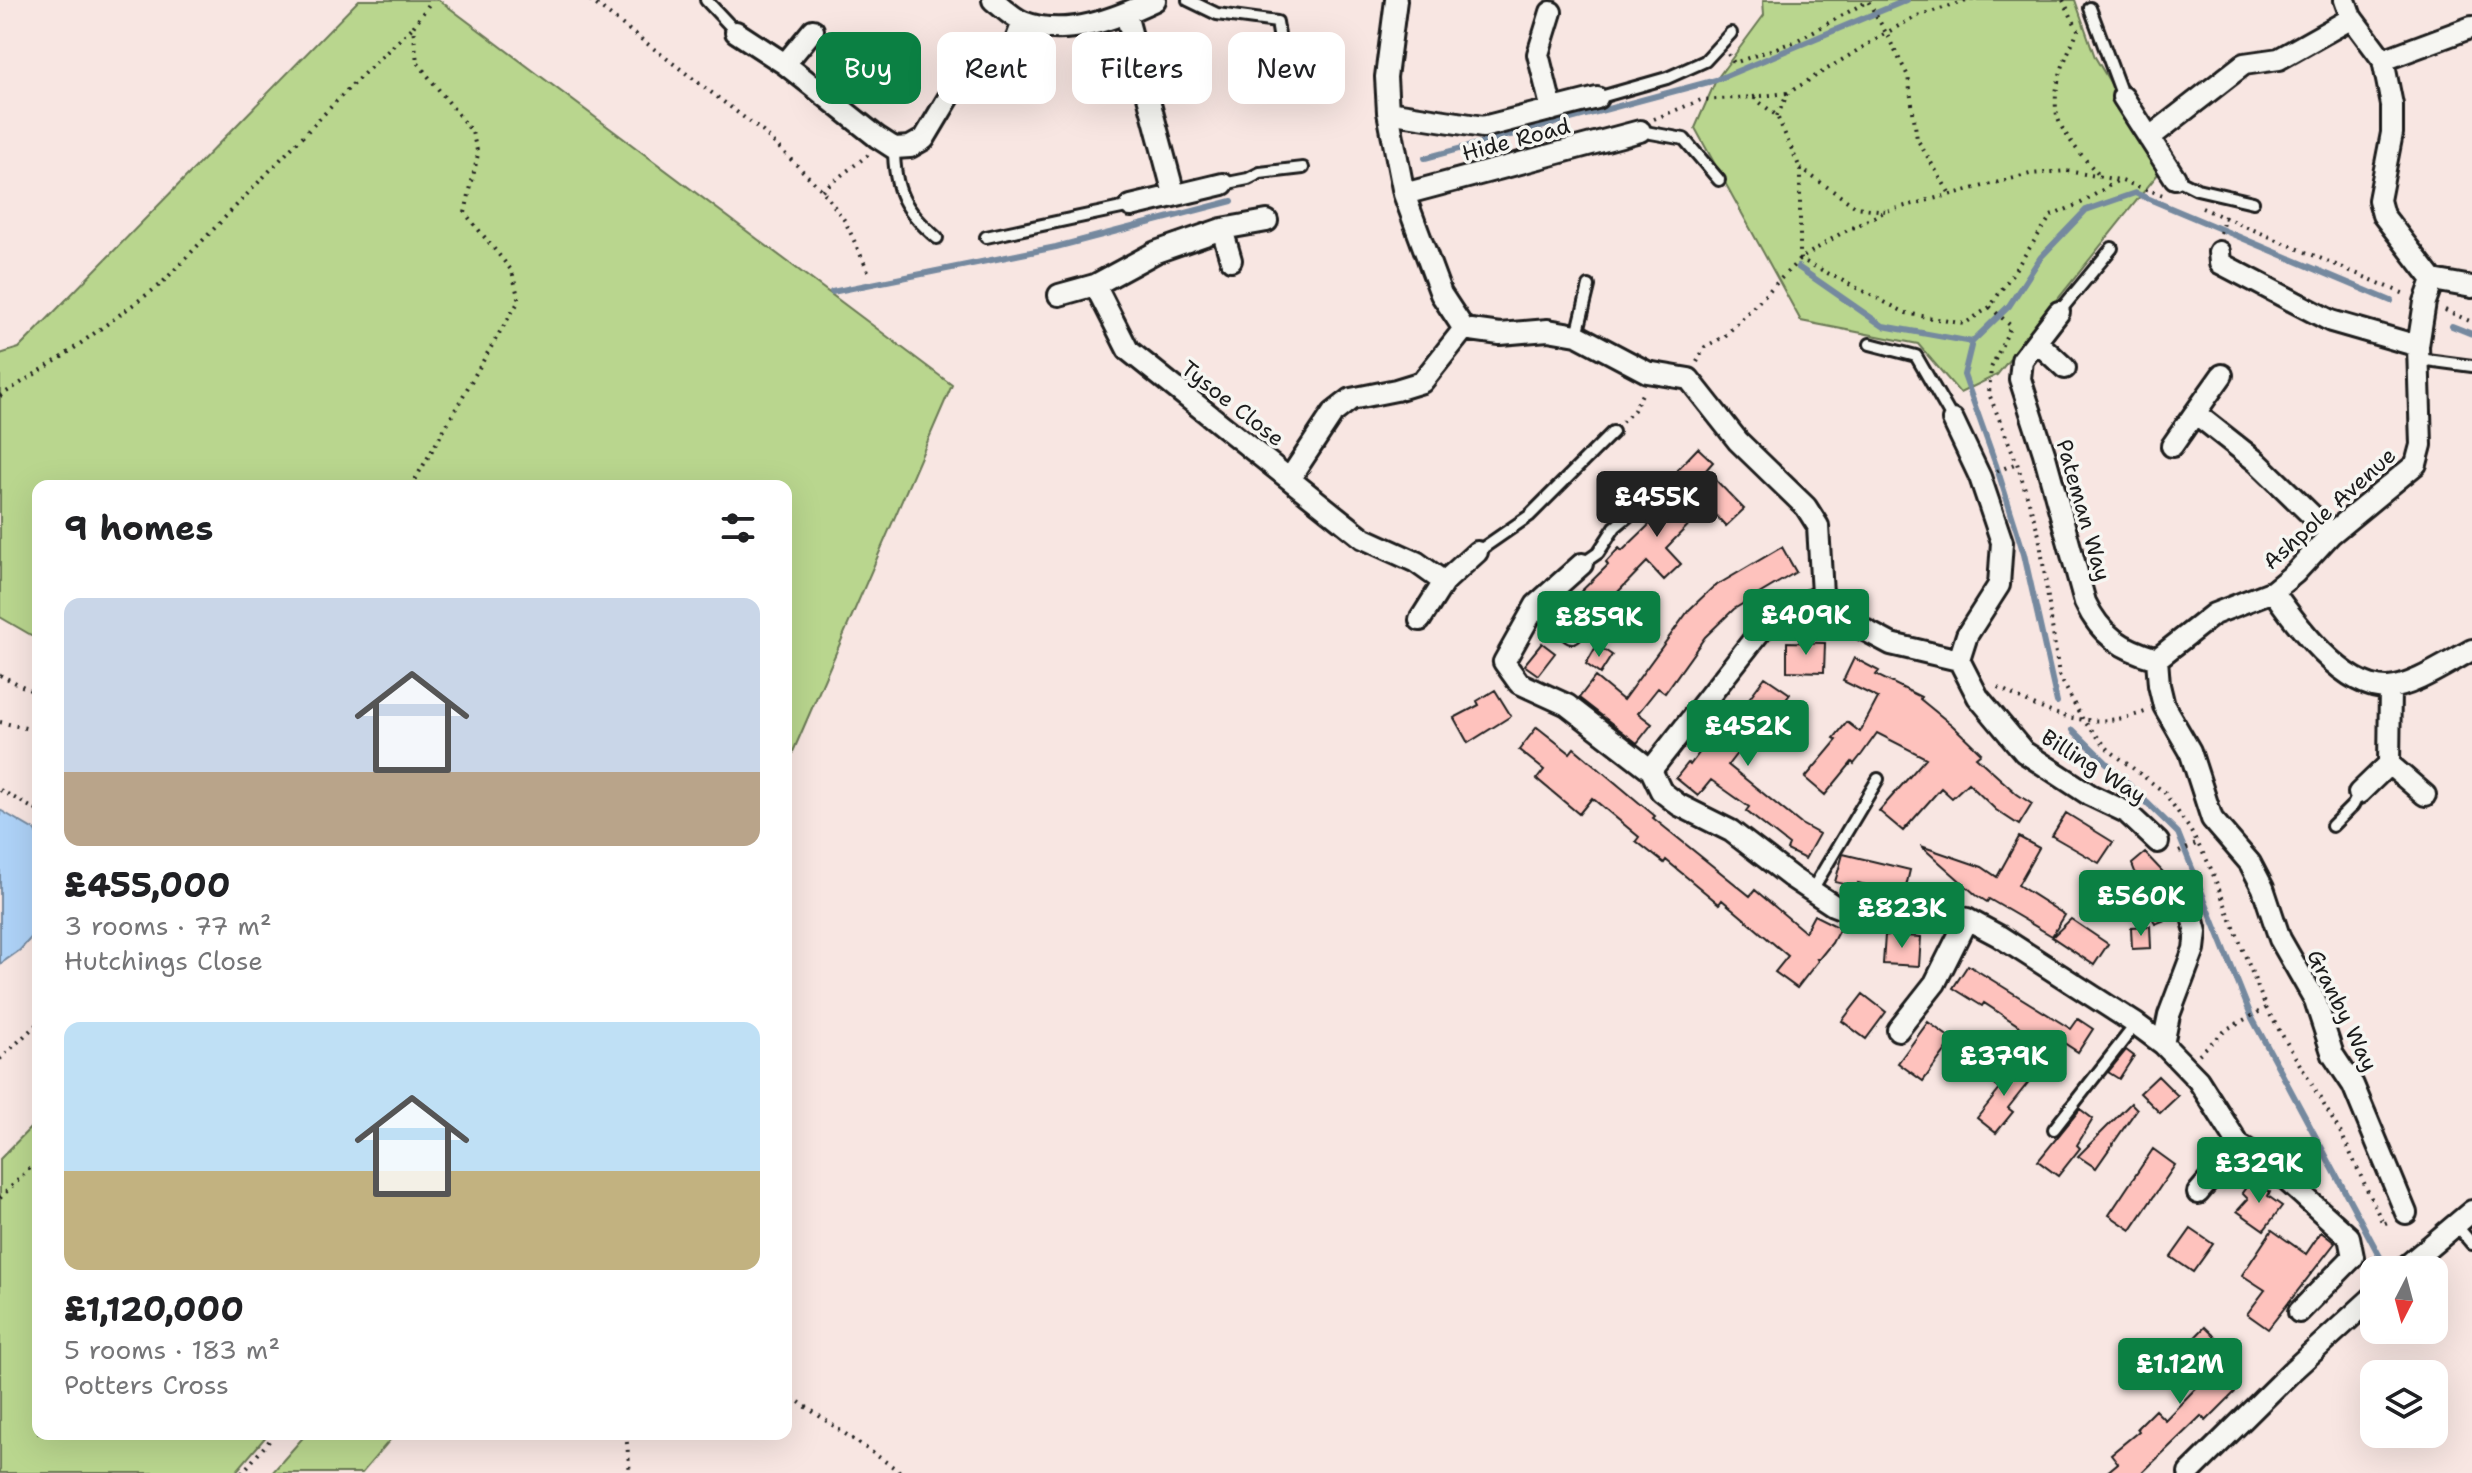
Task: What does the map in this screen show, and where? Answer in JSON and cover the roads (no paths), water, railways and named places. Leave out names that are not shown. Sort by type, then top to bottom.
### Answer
[{"type":"street","points":[[1000,2],[1023,22],[1066,29],[1126,14],[1155,0]]},
{"type":"street","points":[[1396,0],[1386,77],[1388,112],[1404,194],[1441,294],[1464,329],[1500,334],[1548,330],[1577,335],[1647,372],[1689,379],[1738,441],[1806,507],[1818,526],[1822,594],[1861,628],[1891,644],[1963,667],[1967,635],[1999,585],[2002,542],[1980,477],[1953,420]]},
{"type":"street","points":[[1552,110],[1538,54],[1554,6]]},
{"type":"street","points":[[2149,138],[2244,64],[2279,59],[2348,9],[2383,60],[2392,105],[2392,133],[2379,200],[2391,227],[2433,280],[2472,287]]},
{"type":"street","points":[[1126,14],[1174,194]]},
{"type":"street","points":[[736,32],[785,64],[890,145],[910,147],[924,139],[955,87],[1013,49],[1023,22]]},
{"type":"street","points":[[2383,60],[2472,27]]},
{"type":"street","points":[[785,64],[813,30]]},
{"type":"street","points":[[2123,97],[2149,138],[2170,187]]},
{"type":"street","points":[[1388,112],[1483,127],[1597,98]]},
{"type":"street","name":"Hide Road","points":[[1404,194],[1640,131]]},
{"type":"street","points":[[1131,206],[1223,184]]},
{"type":"street","points":[[1059,295],[1095,285],[1156,252],[1222,229],[1267,221]]},
{"type":"street","points":[[1222,229],[1231,260]]},
{"type":"street","points":[[2218,245],[2220,263],[2331,321],[2418,352]]},
{"type":"street","name":"Ashpole Avenue","points":[[2157,659],[2214,614],[2273,591],[2295,573],[2331,534],[2416,464],[2421,445],[2418,352],[2425,302],[2433,280]]},
{"type":"street","name":"Tysoe Close","points":[[1095,285],[1128,350],[1290,478],[1333,413],[1351,399],[1422,382],[1464,329]]},
{"type":"street","name":"Pateman Way","points":[[2059,312],[2022,360],[2020,379],[2085,602],[2094,621],[2124,647],[2157,659]]},
{"type":"street","points":[[2037,342],[2065,368]]},
{"type":"street","points":[[2172,446],[2222,375]]},
{"type":"street","points":[[2195,413],[2257,462],[2331,534]]},
{"type":"street","points":[[1290,478],[1363,538],[1416,562],[1444,582]]},
{"type":"street","points":[[1420,620],[1444,582],[1477,552]]},
{"type":"street","points":[[1582,564],[1536,605],[1504,662],[1519,683],[1567,705],[1651,770],[1661,791],[1679,805],[1731,831],[1833,905],[1851,912],[1877,916],[1919,912],[1944,913],[1967,919],[2012,944],[2163,1044],[2198,1080],[2239,1145],[2264,1160],[2349,1237],[2353,1257],[2299,1312]]},
{"type":"street","points":[[2273,591],[2302,632],[2364,684],[2390,688],[2405,684],[2472,650]]},
{"type":"street","points":[[1651,770],[1762,629],[1822,594]]},
{"type":"street","points":[[1536,605],[1572,632]]},
{"type":"street","name":"Granby Way","points":[[2157,659],[2164,706],[2190,751],[2212,819],[2250,863],[2263,888],[2280,939],[2315,1000],[2333,1055],[2353,1085],[2406,1213]]},
{"type":"street","name":"Billing Way","points":[[1963,667],[1978,697],[2024,752],[2090,795],[2126,812],[2158,842]]},
{"type":"street","points":[[2359,793],[2389,764],[2390,688]]},
{"type":"street","points":[[2389,764],[2425,795]]},
{"type":"street","points":[[2163,1044],[2169,1015],[2194,949],[2196,932],[2189,905]]},
{"type":"street","points":[[1898,1030],[1935,983],[1967,919]]},
{"type":"street","points":[[2198,1193],[2239,1145]]},
{"type":"street","points":[[2419,1256],[2472,1211]]},
{"type":"street","points":[[2189,1473],[2360,1309]]},
{"type":"lane","points":[[706,0],[736,32]]},
{"type":"lane","points":[[1188,0],[1217,14],[1277,22],[1279,32]]},
{"type":"lane","points":[[2090,8],[2123,97]]},
{"type":"lane","points":[[1597,98],[1667,78],[1705,61],[1731,33]]},
{"type":"lane","points":[[1640,131],[1684,139],[1719,180]]},
{"type":"lane","points":[[890,145],[897,191],[923,227],[937,238]]},
{"type":"lane","points":[[1223,184],[1260,173],[1303,168]]},
{"type":"lane","points":[[2170,187],[2197,189],[2253,202]]},
{"type":"lane","points":[[986,237],[1131,206]]},
{"type":"lane","points":[[2059,312],[2112,248]]},
{"type":"lane","points":[[1577,335],[1589,286]]},
{"type":"lane","points":[[1870,344],[1916,356],[1953,420]]},
{"type":"lane","points":[[2418,352],[2472,366]]},
{"type":"lane","points":[[1477,552],[1529,516],[1613,432]]},
{"type":"lane","points":[[1582,564],[1598,553],[1615,527],[1638,508]]},
{"type":"lane","points":[[1812,890],[1878,779]]},
{"type":"lane","points":[[2332,826],[2353,805],[2359,793]]},
{"type":"lane","points":[[2054,1129],[2080,1100],[2136,1024]]},
{"type":"lane","points":[[2456,1225],[2472,1244]]},
{"type":"water","points":[[0,810],[32,829],[32,937],[0,964]]},
{"type":"waterway","points":[[1425,158],[1716,80],[1907,0]]},
{"type":"waterway","points":[[1972,342],[2009,306],[2041,257],[2086,210],[2135,193],[2391,301]]},
{"type":"waterway","points":[[832,292],[1056,247],[1232,201]]},
{"type":"waterway","points":[[1798,267],[1883,326],[1972,342],[1964,375],[2024,554],[2057,702]]},
{"type":"waterway","points":[[2452,326],[2472,334]]},
{"type":"waterway","points":[[2073,730],[2178,833],[2252,1018],[2380,1256]]}]
